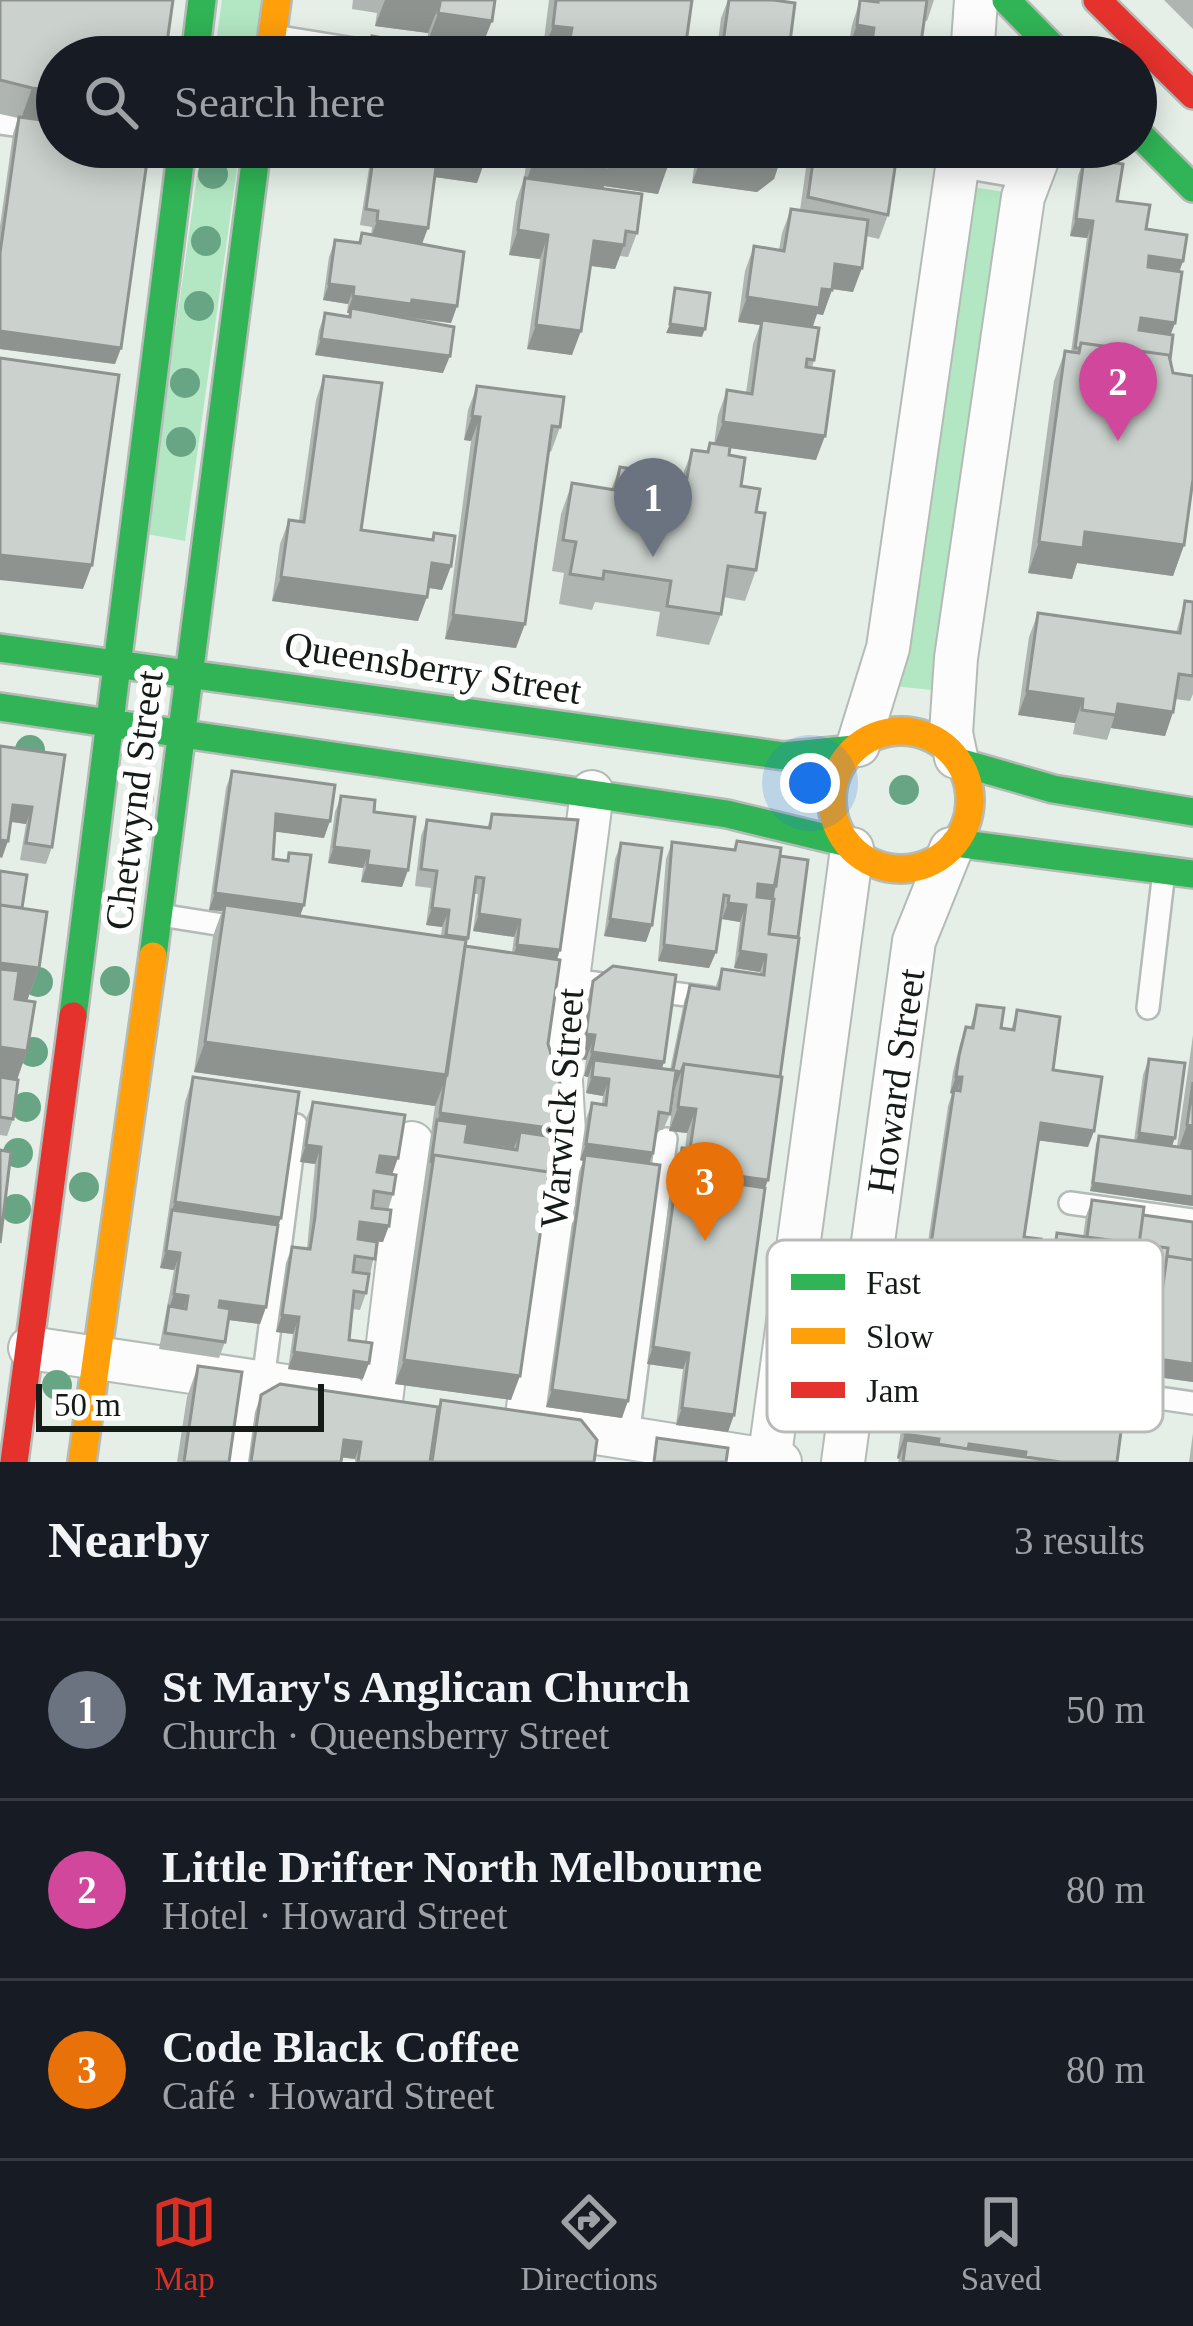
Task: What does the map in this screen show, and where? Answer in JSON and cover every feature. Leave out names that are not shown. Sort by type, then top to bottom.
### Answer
[{"type":"street","points":[[197,36],[202,0]]},
{"type":"street","points":[[272,36],[277,0]]},
{"type":"street","points":[[973,36],[976,0]]},
{"type":"street","points":[[1006,0],[1041,36]]},
{"type":"street","points":[[1097,0],[1133,36]]},
{"type":"street","points":[[1157,59],[1193,95]]},
{"type":"street","points":[[1157,152],[1193,188]]},
{"type":"street","name":"Chetwynd Street","points":[[82,1462],[97,1357],[92,1148],[95,830],[142,386],[178,168]]},
{"type":"street","name":"Chetwynd Street","points":[[14,1462],[30,1348],[159,915],[187,672],[183,560],[253,168]]},
{"type":"street","points":[[956,168],[888,649],[856,747],[832,788],[833,817],[849,846],[872,863],[908,869],[953,846],[1174,834]]},
{"type":"street","points":[[953,846],[970,809],[969,785],[951,733],[956,658],[1034,168]]},
{"type":"street","points":[[128,552],[183,560]]},
{"type":"street","name":"Queensberry Street","points":[[0,647],[187,672],[591,768],[849,846]]},
{"type":"street","name":"Queensberry Street","points":[[0,707],[178,732],[591,768],[799,757],[856,747]]},
{"type":"street","points":[[856,747],[877,734],[910,731],[931,737],[958,760],[1174,834],[1193,874]]},
{"type":"street","name":"Warwick Street","points":[[591,768],[557,978],[565,1149],[505,1419],[608,1444]]},
{"type":"street","points":[[95,830],[170,841]]},
{"type":"street","name":"Howard Street","points":[[800,1240],[849,846]]},
{"type":"street","name":"Howard Street","points":[[873,1240],[914,941],[953,846]]},
{"type":"street","points":[[30,1348],[402,1404],[412,1143]]},
{"type":"street","name":"Howard Street","points":[[843,1462],[847,1432]]},
{"type":"street","points":[[608,1444],[773,1461]]},
{"type":"lane","points":[[0,123],[36,127]]},
{"type":"lane","points":[[1148,1008],[1174,834]]},
{"type":"lane","points":[[159,915],[273,933]]},
{"type":"lane","points":[[557,978],[710,998]]},
{"type":"lane","points":[[240,1462],[296,1125]]},
{"type":"lane","points":[[608,1444],[667,1139]]},
{"type":"lane","points":[[1070,1203],[1193,1220]]},
{"type":"lane","points":[[1163,1398],[1193,1402]]},
{"type":"green space","points":[[222,0],[261,0],[256,36],[217,36]]},
{"type":"green space","points":[[198,168],[237,168],[185,541],[147,534]]},
{"type":"green space","points":[[965,186],[1011,193],[942,691],[893,686]]},
{"type":"building","points":[[0,0],[173,0],[168,36],[36,36],[36,88],[0,80]]},
{"type":"building","points":[[418,0],[495,0],[492,21],[438,13],[440,3]]},
{"type":"building","points":[[556,0],[692,0],[687,36],[570,36],[572,28],[553,26]]},
{"type":"building","points":[[729,0],[795,3],[791,36],[724,36]]},
{"type":"building","points":[[860,0],[927,0],[922,36],[873,36],[874,28],[857,25]]},
{"type":"building","points":[[19,117],[36,119],[36,168],[146,168],[121,348],[0,331],[0,253]]},
{"type":"building","points":[[372,168],[436,168],[428,228],[377,221],[378,211],[366,209]]},
{"type":"building","points":[[812,168],[895,168],[888,215],[808,197]]},
{"type":"building","points":[[1083,168],[1122,168],[1117,201],[1150,205],[1146,229],[1187,235],[1183,261],[1149,256],[1148,267],[1182,272],[1175,323],[1141,318],[1139,330],[1173,335],[1170,360],[1169,355],[1081,343],[1075,348],[1093,221],[1076,219]]},
{"type":"building","points":[[525,178],[642,194],[637,233],[626,231],[624,245],[594,241],[581,331],[536,325],[548,235],[518,230]]},
{"type":"building","points":[[791,209],[868,220],[862,268],[835,264],[832,290],[822,289],[819,308],[747,297],[754,246],[784,251]]},
{"type":"building","points":[[362,233],[464,252],[457,306],[353,296],[354,287],[329,284],[335,240],[360,243]]},
{"type":"building","points":[[675,288],[710,293],[705,329],[670,324]]},
{"type":"building","points":[[351,308],[454,327],[450,356],[321,339],[325,313],[350,317]]},
{"type":"building","points":[[762,320],[819,328],[814,360],[807,359],[806,367],[834,371],[825,436],[723,422],[727,390],[752,394]]},
{"type":"building","points":[[1081,343],[1169,355],[1173,373],[1193,376],[1193,479],[1184,545],[1085,532],[1083,548],[1039,542],[1065,351],[1079,353]]},
{"type":"building","points":[[0,358],[119,375],[92,565],[0,555]]},
{"type":"building","points":[[324,376],[382,383],[361,530],[433,540],[434,533],[455,536],[451,566],[432,563],[427,597],[281,577],[289,520],[304,522]]},
{"type":"building","points":[[477,386],[564,397],[560,427],[552,426],[525,624],[453,615],[480,417],[472,416]]},
{"type":"building","points":[[710,443],[730,446],[729,455],[745,458],[741,486],[760,489],[756,512],[765,513],[756,570],[728,566],[721,614],[667,606],[671,581],[604,571],[603,579],[570,574],[576,542],[563,540],[572,483],[615,490],[620,467],[687,478],[692,450],[708,452]]},
{"type":"building","points":[[1185,601],[1193,602],[1193,676],[1179,674],[1173,712],[1118,704],[1116,715],[1082,710],[1083,699],[1027,691],[1038,613],[1180,633]]},
{"type":"building","points":[[0,746],[65,755],[52,847],[26,843],[32,807],[13,805],[8,841],[0,840]]},
{"type":"building","points":[[232,771],[335,785],[330,821],[276,814],[273,859],[288,861],[289,853],[311,855],[304,905],[215,893]]},
{"type":"building","points":[[341,796],[375,800],[374,812],[415,817],[408,870],[367,865],[369,851],[334,847]]},
{"type":"building","points":[[492,814],[578,820],[560,950],[517,945],[520,920],[479,914],[484,878],[476,877],[468,938],[446,935],[449,910],[432,908],[437,871],[421,869],[427,820],[490,828]]},
{"type":"building","points":[[737,841],[781,848],[776,886],[758,884],[757,897],[774,899],[769,934],[799,938],[780,1077],[684,1064],[681,1072],[676,1071],[670,1114],[659,1112],[653,1153],[586,1144],[592,1103],[606,1105],[609,1079],[592,1077],[594,1060],[673,1070],[690,985],[719,989],[722,969],[764,975],[766,955],[740,951],[746,905],[728,903],[729,896],[724,895],[716,952],[664,945],[672,842],[735,850]]},
{"type":"building","points":[[621,843],[662,848],[652,925],[610,919]]},
{"type":"building","points":[[780,856],[808,860],[798,937],[769,934]]},
{"type":"building","points":[[0,871],[27,875],[22,908],[0,905]]},
{"type":"building","points":[[0,905],[47,912],[39,968],[0,963]]},
{"type":"building","points":[[225,905],[466,940],[447,1075],[205,1042]]},
{"type":"building","points":[[465,946],[560,960],[548,1044],[562,1090],[556,1129],[440,1113]]},
{"type":"building","points":[[613,966],[676,975],[664,1062],[592,1052],[595,1035],[586,1034],[593,981]]},
{"type":"building","points":[[0,969],[19,971],[15,999],[35,1002],[27,1051],[0,1047]]},
{"type":"building","points":[[977,1005],[1004,1008],[1001,1028],[1014,1030],[1017,1010],[1060,1017],[1053,1070],[1102,1077],[1094,1131],[1041,1123],[1024,1237],[1041,1240],[932,1240],[954,1089],[960,1091],[959,1056],[966,1027],[973,1028]]},
{"type":"building","points":[[1149,1059],[1185,1063],[1175,1138],[1139,1133]]},
{"type":"building","points":[[684,1064],[782,1077],[768,1180],[679,1168],[682,1148],[690,1149],[696,1109],[678,1107]]},
{"type":"building","points":[[0,1077],[18,1080],[13,1119],[0,1117]]},
{"type":"building","points":[[193,1077],[299,1092],[281,1218],[175,1202]]},
{"type":"building","points":[[1193,1082],[1193,1126],[1187,1125]]},
{"type":"building","points":[[313,1102],[405,1115],[398,1158],[380,1156],[377,1172],[396,1175],[393,1194],[374,1191],[372,1208],[391,1210],[389,1226],[360,1222],[358,1239],[377,1242],[375,1259],[355,1256],[353,1272],[369,1274],[366,1293],[354,1291],[349,1340],[372,1343],[369,1363],[294,1352],[299,1317],[282,1315],[292,1247],[310,1249],[315,1217],[321,1147],[306,1145]]},
{"type":"building","points":[[437,1120],[468,1124],[465,1142],[517,1150],[520,1132],[553,1137],[548,1172],[434,1155],[431,1163]]},
{"type":"building","points":[[1099,1136],[1193,1149],[1193,1197],[1093,1183]]},
{"type":"building","points":[[0,1150],[11,1152],[0,1243]]},
{"type":"building","points":[[434,1155],[549,1172],[520,1376],[404,1360]]},
{"type":"building","points":[[585,1155],[660,1165],[628,1401],[552,1390]]},
{"type":"building","points":[[677,1175],[765,1188],[734,1415],[682,1408],[689,1353],[653,1347]]},
{"type":"building","points":[[1092,1200],[1144,1207],[1140,1240],[1087,1237]]},
{"type":"building","points":[[172,1210],[278,1225],[266,1307],[220,1301],[219,1307],[230,1309],[225,1342],[165,1333],[169,1306],[186,1309],[188,1296],[174,1294],[180,1253],[166,1251]]},
{"type":"building","points":[[1143,1215],[1193,1222],[1193,1260],[1167,1256],[1163,1240],[1140,1240]]},
{"type":"building","points":[[1057,1233],[1109,1240],[1056,1240]]},
{"type":"building","points":[[1163,1247],[1168,1248],[1163,1285]]},
{"type":"building","points":[[1167,1256],[1193,1260],[1193,1364],[1163,1360]]},
{"type":"building","points":[[198,1366],[242,1372],[229,1462],[184,1462]]},
{"type":"building","points":[[280,1384],[438,1407],[430,1462],[358,1462],[361,1442],[344,1440],[341,1462],[251,1462],[261,1395]]},
{"type":"building","points":[[441,1400],[581,1420],[597,1440],[594,1462],[432,1462]]},
{"type":"building","points":[[1121,1432],[1117,1462],[1061,1462],[1025,1457],[1026,1452],[938,1444],[939,1439],[905,1434]]},
{"type":"building","points":[[657,1438],[728,1448],[726,1462],[654,1462]]},
{"type":"building","points":[[906,1440],[1061,1462],[903,1462]]},
{"type":"traffic: fast","points":[[198,36],[202,0]]},
{"type":"traffic: fast","points":[[1006,0],[1041,36]]},
{"type":"traffic: fast","points":[[1157,152],[1193,188]]},
{"type":"traffic: fast","points":[[73,1016],[179,168]]},
{"type":"traffic: fast","points":[[153,956],[254,168]]},
{"type":"traffic: fast","points":[[0,648],[784,756],[854,749]]},
{"type":"traffic: fast","points":[[0,707],[727,814],[847,843]]},
{"type":"traffic: fast","points":[[959,762],[1053,789],[1193,812]]},
{"type":"traffic: fast","points":[[955,843],[1193,874]]},
{"type":"traffic: slow","points":[[272,36],[277,0]]},
{"type":"traffic: slow","points":[[901,731],[928,736],[950,751],[965,773],[970,800],[965,827],[950,849],[928,864],[901,869],[874,864],[852,849],[837,827],[832,800],[837,773],[852,751],[874,736],[901,731]]},
{"type":"traffic: slow","points":[[82,1462],[153,956]]},
{"type":"traffic: jam","points":[[1097,0],[1133,36]]},
{"type":"traffic: jam","points":[[1157,59],[1193,95]]},
{"type":"traffic: jam","points":[[14,1462],[73,1016]]},
{"type":"place","name":"Little Drifter North Melbourne","points":[[1118,441]]},
{"type":"place","name":"St Mary's Anglican Church","points":[[653,557]]},
{"type":"place","name":"Code Black Coffee","points":[[705,1241]]}]
